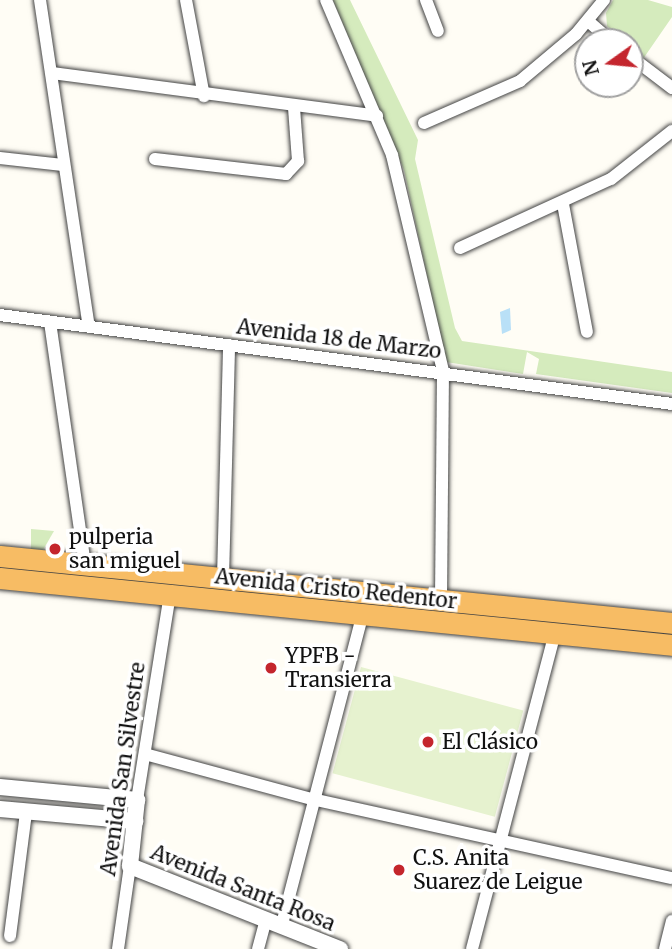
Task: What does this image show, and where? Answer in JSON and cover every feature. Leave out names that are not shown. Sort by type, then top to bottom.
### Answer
[{"type":"highway","name":"Avenida Cristo Redentor","points":[[0,556],[672,623]]},
{"type":"highway","name":"Avenida Cristo Redentor","points":[[0,578],[672,645]]},
{"type":"street","points":[[40,0],[89,326]]},
{"type":"street","points":[[186,0],[204,96]]},
{"type":"street","points":[[326,0],[377,117],[405,199],[443,371],[442,600]]},
{"type":"street","points":[[426,0],[438,30]]},
{"type":"street","points":[[424,122],[520,81],[589,21],[604,0]]},
{"type":"street","points":[[589,21],[596,28]]},
{"type":"street","points":[[644,67],[672,88]]},
{"type":"street","points":[[52,73],[204,96],[377,117]]},
{"type":"street","points":[[155,159],[286,174],[298,161],[294,108]]},
{"type":"street","points":[[460,248],[563,204],[611,179],[672,131]]},
{"type":"street","points":[[0,158],[63,166]]},
{"type":"street","points":[[563,204],[587,332]]},
{"type":"street","name":"Avenida 18 de Marzo","points":[[0,315],[443,371],[672,404]]},
{"type":"street","points":[[50,321],[85,564]]},
{"type":"street","points":[[223,578],[229,345]]},
{"type":"street","name":"Avenida San Silvestre","points":[[118,949],[137,800],[170,595]]},
{"type":"street","points":[[258,949],[274,922],[316,800],[363,614]]},
{"type":"street","points":[[472,949],[555,633]]},
{"type":"street","points":[[145,754],[316,800],[672,878]]},
{"type":"street","points":[[0,787],[137,800]]},
{"type":"street","points":[[0,809],[135,821]]},
{"type":"street","points":[[10,936],[26,812]]},
{"type":"street","name":"Avenida Santa Rosa","points":[[130,866],[340,949]]},
{"type":"street","points":[[665,949],[672,921]]},
{"type":"green space","points":[[333,0],[350,0],[418,140],[415,159],[455,328],[462,341],[672,372],[672,393],[536,374],[539,359],[527,352],[523,374],[446,362],[404,170]]},
{"type":"green space","points":[[613,0],[648,0],[672,7],[672,17],[644,58],[644,28],[609,28],[606,13]]},
{"type":"green space","points":[[31,529],[54,531],[43,550],[31,549]]},
{"type":"green space","name":"El Clásico","points":[[361,667],[523,710],[495,817],[333,773]]},
{"type":"water","points":[[510,308],[511,330],[502,334],[500,312]]},
{"type":"place","name":"pulperia san miguel","points":[[55,549]]},
{"type":"place","name":"YPFB - Transierra","points":[[271,668]]},
{"type":"place","name":"El Clásico","points":[[428,742]]},
{"type":"place","name":"C.S. Anita Suarez de Leigue","points":[[399,870]]}]
